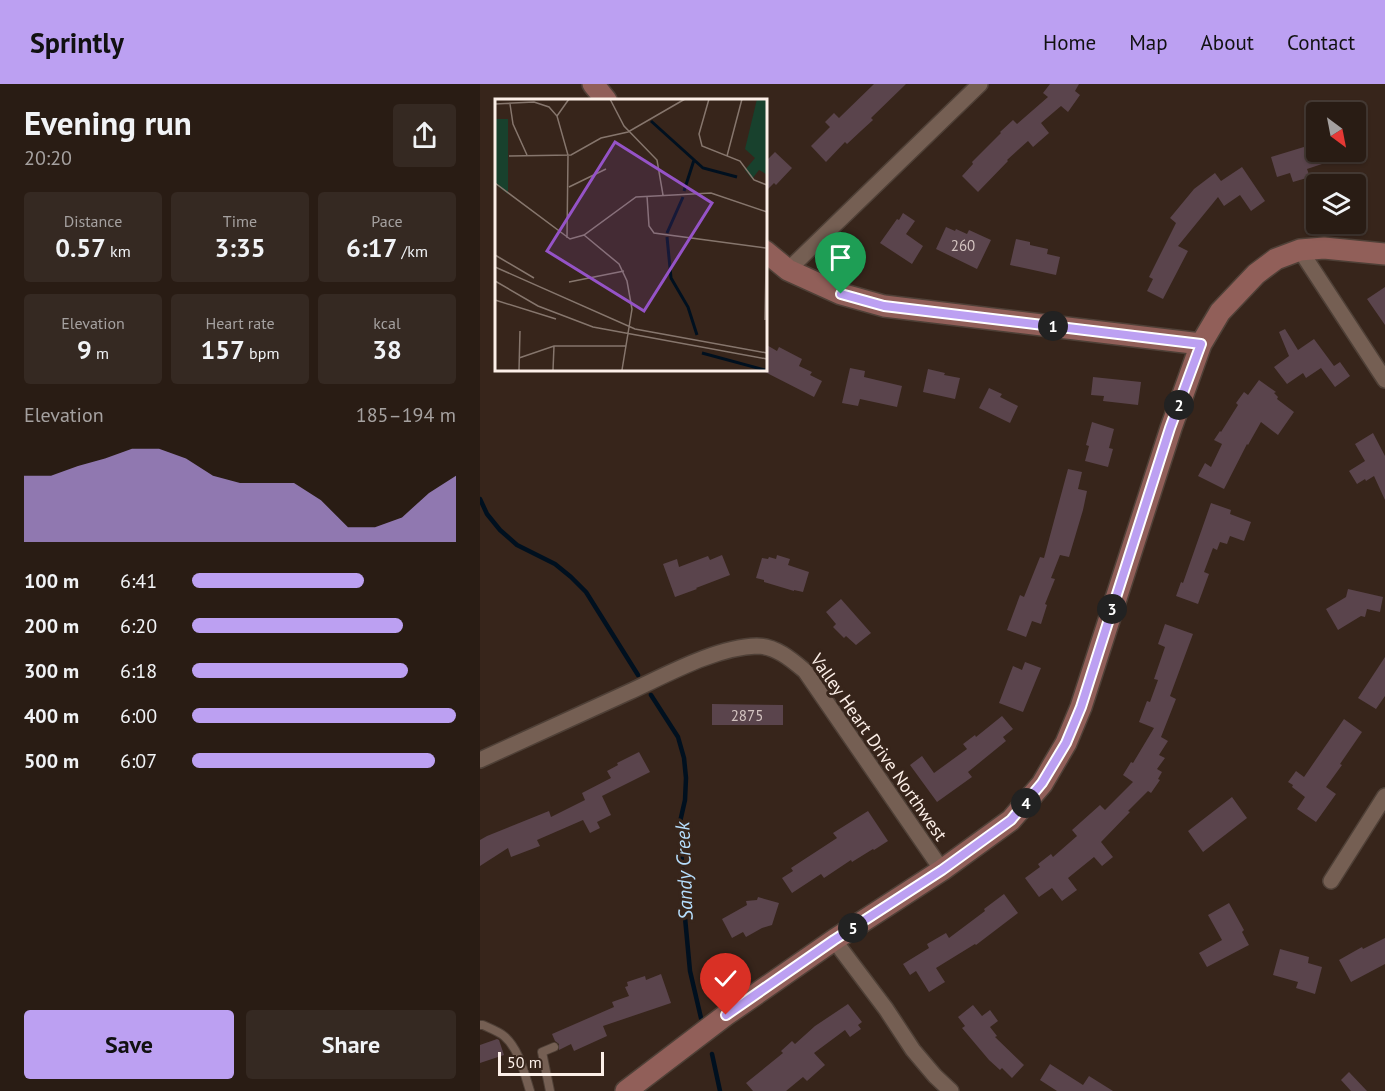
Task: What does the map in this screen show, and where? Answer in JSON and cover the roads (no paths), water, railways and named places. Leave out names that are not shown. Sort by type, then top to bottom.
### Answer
[{"type":"main road","points":[[593,84],[605,99]]},
{"type":"main road","points":[[626,1091],[726,1015],[834,940],[942,870],[1011,820],[1042,783],[1066,743],[1081,707],[1170,428],[1201,344],[1221,312],[1256,274],[1276,259],[1300,250],[1324,248],[1385,254]]},
{"type":"main road","points":[[766,252],[788,270],[841,294],[884,306],[1201,344]]},
{"type":"street","points":[[788,270],[980,84]]},
{"type":"street","points":[[1300,250],[1385,380]]},
{"type":"street","name":"Valley Heart Drive Northwest","points":[[480,760],[697,660],[740,648],[760,646],[790,658],[805,671],[942,870]]},
{"type":"street","points":[[1331,881],[1385,796]]},
{"type":"street","points":[[834,940],[886,1009],[913,1050],[951,1091]]},
{"type":"lane","points":[[480,1025],[483,1024],[503,1035],[512,1046],[522,1066],[530,1091]]},
{"type":"lane","points":[[550,1091],[542,1052],[554,1047]]},
{"type":"waterway","name":"Sandy Creek","points":[[480,499],[487,514],[517,545],[555,564],[586,592],[638,675]]},
{"type":"waterway","name":"Sandy Creek","points":[[651,695],[678,737],[684,758],[685,800],[680,822],[684,907],[690,971],[701,1018]]},
{"type":"waterway","name":"Sandy Creek","points":[[712,1054],[720,1091]]}]
